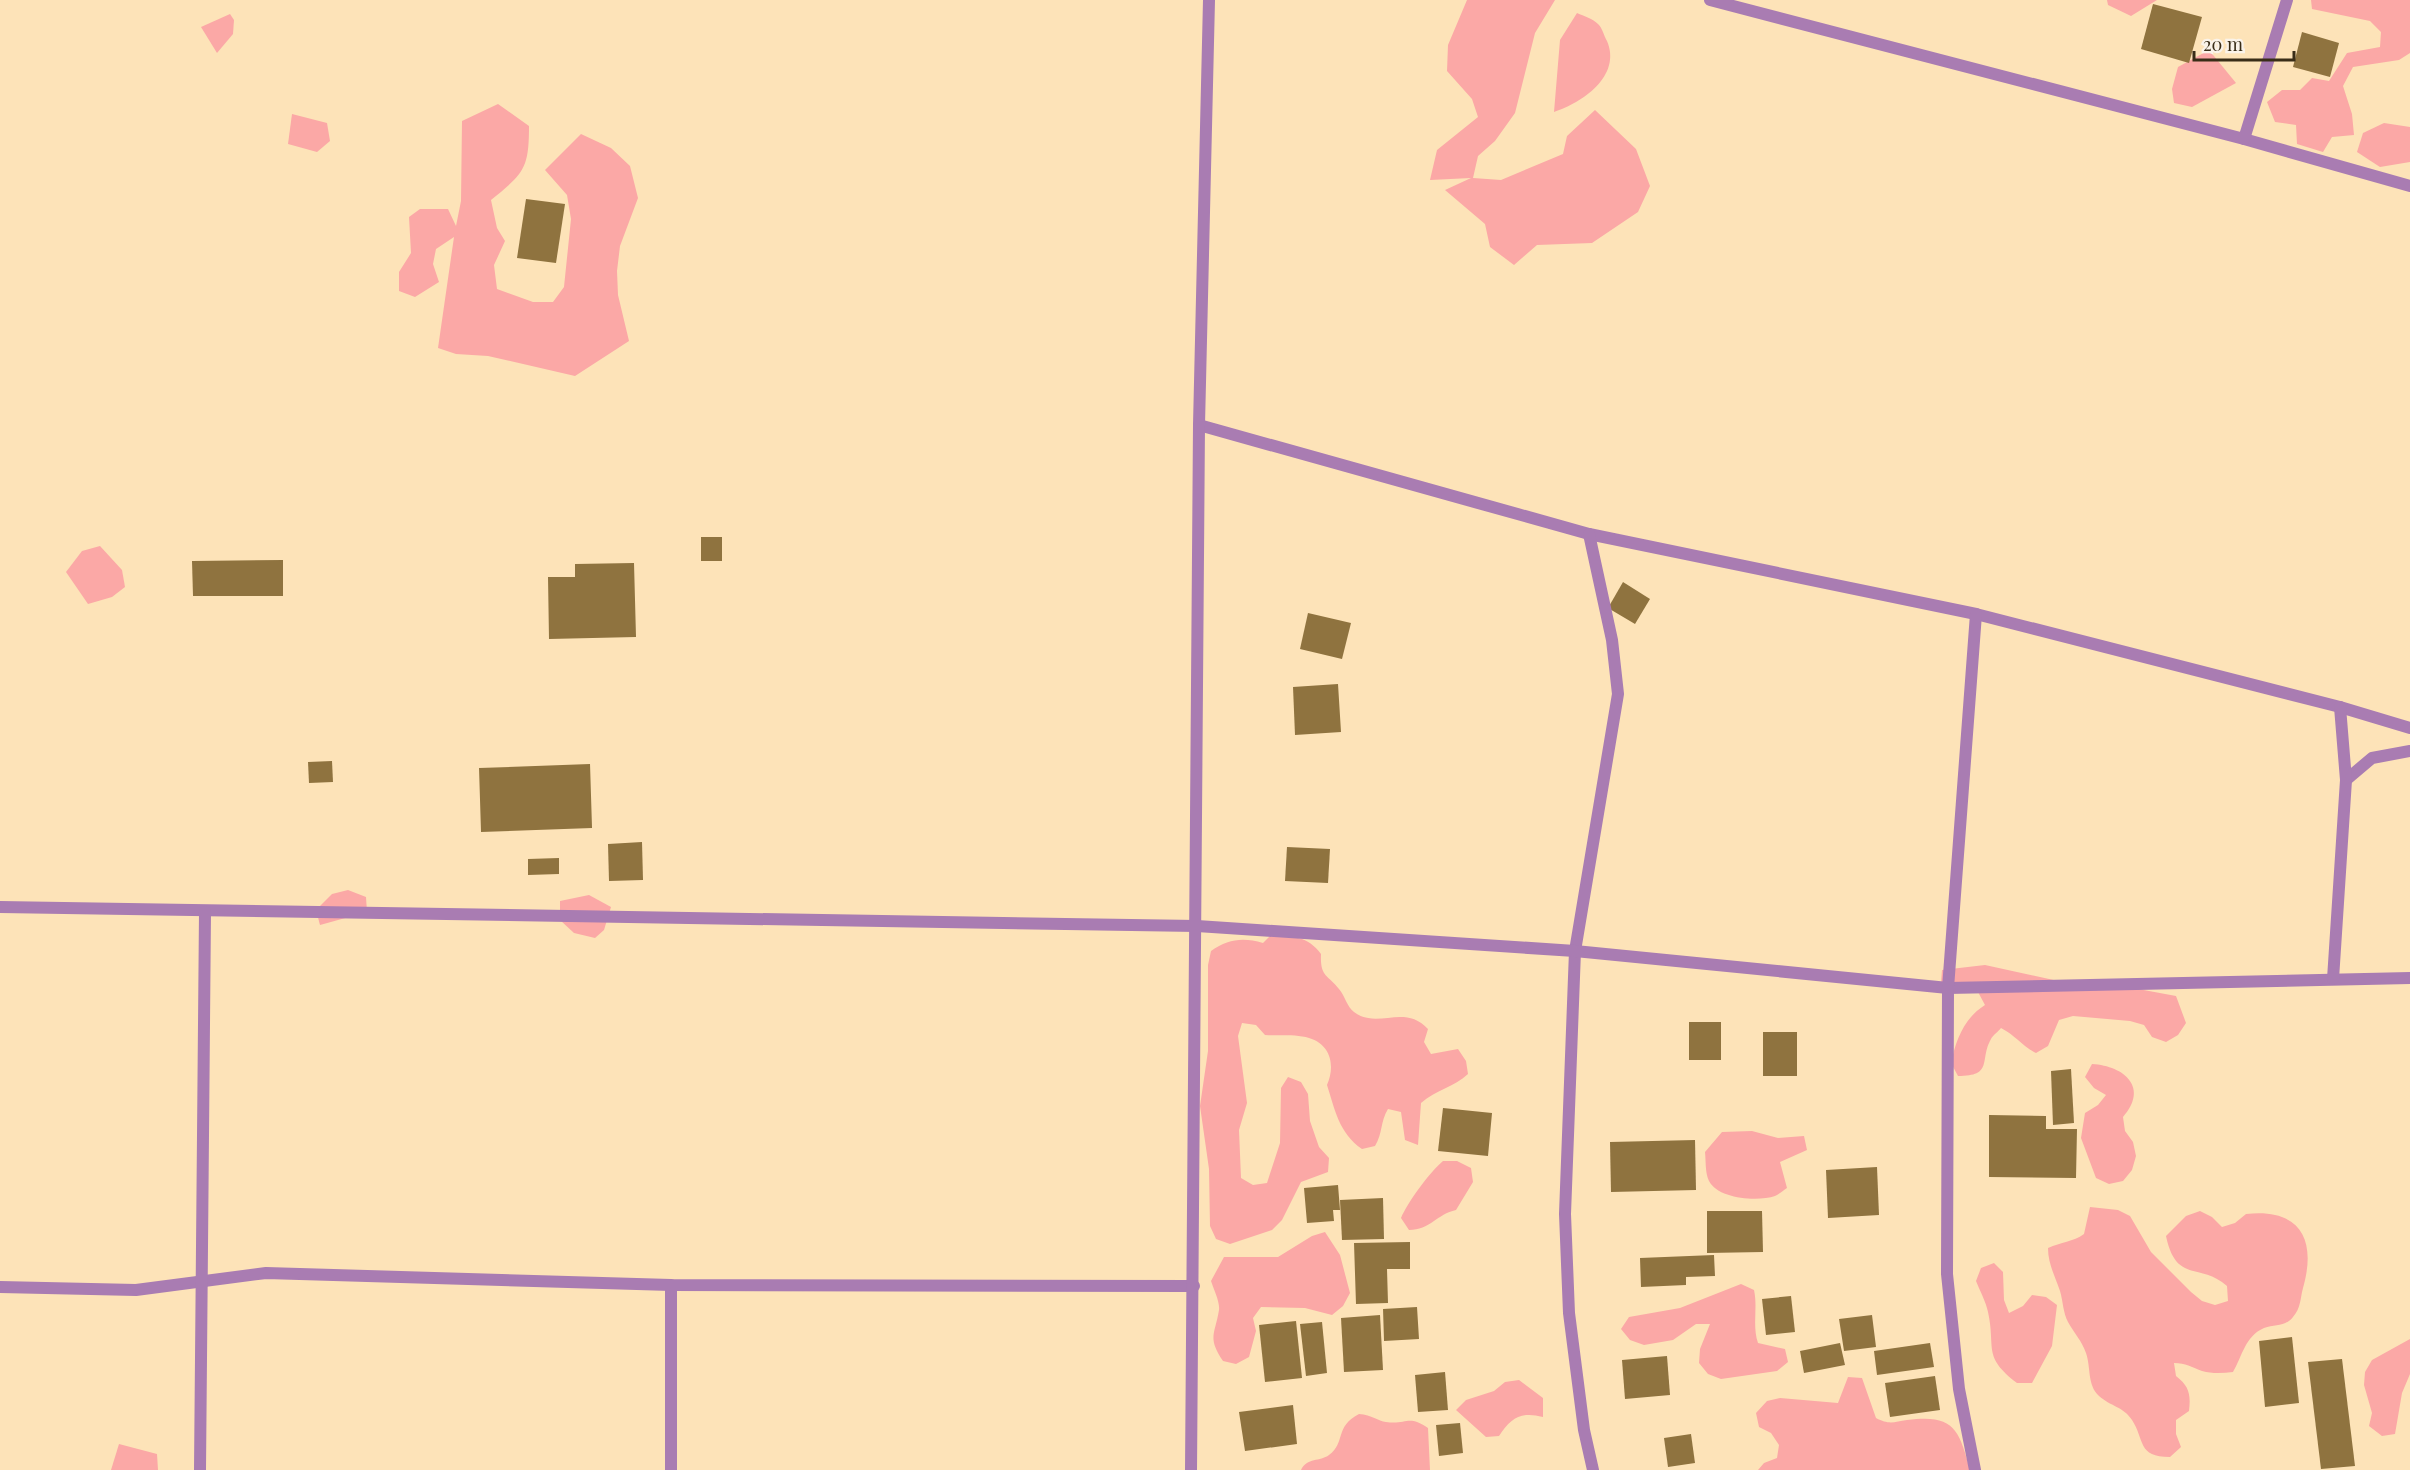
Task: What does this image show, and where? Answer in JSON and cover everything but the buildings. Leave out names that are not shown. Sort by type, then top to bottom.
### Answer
[{"type":"street","points":[[1191,1470],[1197,926],[1199,425],[1209,0]]},
{"type":"street","points":[[1710,0],[2244,139],[2410,186]]},
{"type":"street","points":[[2244,139],[2287,0]]},
{"type":"street","points":[[1199,425],[1589,534],[1976,614],[2340,707],[2410,728]]},
{"type":"street","points":[[1589,534],[1612,640],[1618,694],[1575,951],[1565,1214],[1569,1313],[1584,1430],[1593,1470]]},
{"type":"street","points":[[1975,1470],[1959,1389],[1947,1274],[1948,988],[1976,614]]},
{"type":"street","points":[[2333,979],[2346,780],[2340,707]]},
{"type":"street","points":[[2346,780],[2372,758],[2410,751]]},
{"type":"street","points":[[0,907],[1197,926],[1575,951],[1948,988],[2410,978]]},
{"type":"street","points":[[200,1470],[205,912]]},
{"type":"street","points":[[0,1287],[136,1290],[266,1273],[671,1285],[1194,1286]]},
{"type":"street","points":[[671,1285],[671,1470]]},
{"type":"shaded area","points":[[1467,0],[1555,0],[1535,33],[1515,113],[1495,141],[1478,156],[1473,178],[1501,180],[1563,154],[1567,136],[1595,110],[1636,149],[1650,186],[1638,212],[1592,243],[1537,245],[1514,265],[1490,247],[1485,224],[1445,190],[1471,178],[1430,180],[1437,150],[1478,117],[1472,99],[1447,71],[1448,45]]},
{"type":"shaded area","points":[[2107,0],[2157,0],[2131,16],[2108,5]]},
{"type":"shaded area","points":[[2311,0],[2410,0],[2410,53],[2399,60],[2353,67],[2343,86],[2352,114],[2354,135],[2332,137],[2323,152],[2297,144],[2296,125],[2275,122],[2267,102],[2282,90],[2300,90],[2312,78],[2329,81],[2347,53],[2380,47],[2381,32],[2370,21],[2312,9]]},
{"type":"shaded area","points":[[1577,13],[1601,27],[1610,54],[1609,66],[1597,86],[1587,95],[1554,112],[1560,40]]},
{"type":"shaded area","points":[[230,14],[234,20],[233,34],[217,53],[201,27]]},
{"type":"shaded area","points":[[2209,50],[2236,83],[2192,107],[2174,103],[2172,89],[2178,67]]},
{"type":"shaded area","points":[[498,104],[529,126],[528,152],[522,169],[511,183],[491,200],[497,228],[505,241],[494,265],[497,289],[533,302],[553,302],[564,287],[571,219],[567,195],[545,170],[581,134],[611,148],[630,166],[638,198],[620,246],[617,271],[618,295],[629,341],[575,376],[488,356],[456,354],[438,348],[454,237],[436,249],[433,264],[439,282],[415,297],[399,291],[399,272],[411,253],[409,217],[420,209],[448,209],[456,226],[461,201],[462,121]]},
{"type":"shaded area","points":[[292,114],[327,123],[330,141],[317,152],[288,144]]},
{"type":"shaded area","points":[[2384,123],[2410,127],[2410,162],[2380,167],[2357,152],[2363,133]]},
{"type":"shaded area","points":[[100,546],[122,570],[125,587],[112,597],[88,604],[66,572],[82,551]]},
{"type":"shaded area","points":[[348,890],[366,897],[367,912],[320,925],[316,910],[332,894]]},
{"type":"shaded area","points":[[589,895],[611,907],[604,930],[595,938],[574,933],[560,920],[560,901]]},
{"type":"shaded area","points":[[1271,935],[1293,937],[1311,944],[1321,954],[1323,971],[1339,989],[1354,1012],[1372,1019],[1400,1017],[1419,1022],[1428,1029],[1424,1042],[1431,1054],[1458,1049],[1466,1061],[1468,1074],[1421,1103],[1418,1145],[1405,1140],[1401,1112],[1388,1109],[1375,1146],[1362,1149],[1348,1136],[1336,1112],[1327,1085],[1331,1071],[1330,1057],[1323,1046],[1317,1041],[1304,1037],[1265,1035],[1256,1025],[1242,1023],[1238,1036],[1247,1103],[1239,1130],[1241,1178],[1253,1185],[1267,1183],[1280,1143],[1281,1088],[1288,1077],[1301,1082],[1308,1094],[1310,1121],[1319,1147],[1329,1158],[1328,1172],[1301,1182],[1282,1220],[1272,1230],[1230,1244],[1216,1239],[1210,1226],[1209,1169],[1200,1106],[1208,1051],[1208,965],[1211,951],[1223,944],[1242,940],[1263,943]]},
{"type":"shaded area","points":[[1985,965],[2081,986],[2122,986],[2176,996],[2186,1023],[2178,1035],[2166,1042],[2152,1037],[2144,1025],[2130,1021],[2073,1016],[2059,1020],[2048,1046],[2036,1053],[2001,1028],[1991,1039],[1981,1070],[1977,1073],[1958,1076],[1951,1063],[1958,1038],[1966,1023],[1985,1005],[1978,992],[1941,983],[1942,970]]},
{"type":"shaded area","points":[[2092,1064],[2114,1069],[2123,1074],[2130,1080],[2133,1088],[2134,1097],[2123,1117],[2125,1131],[2133,1142],[2136,1156],[2132,1170],[2123,1181],[2109,1184],[2096,1178],[2081,1138],[2085,1113],[2098,1105],[2106,1095],[2094,1088],[2085,1077]]},
{"type":"shaded area","points":[[1752,1131],[1778,1138],[1804,1136],[1807,1150],[1780,1162],[1787,1188],[1775,1196],[1759,1199],[1739,1198],[1721,1192],[1709,1181],[1705,1152],[1722,1132]]},
{"type":"shaded area","points":[[1443,1161],[1457,1161],[1471,1168],[1473,1182],[1456,1210],[1428,1225],[1409,1230],[1401,1218],[1419,1188]]},
{"type":"shaded area","points":[[2090,1207],[2118,1210],[2130,1216],[2151,1252],[2191,1292],[2202,1301],[2215,1305],[2228,1301],[2227,1286],[2217,1279],[2183,1267],[2170,1251],[2166,1236],[2186,1216],[2200,1211],[2212,1217],[2222,1227],[2235,1223],[2246,1214],[2265,1213],[2280,1216],[2300,1230],[2305,1241],[2308,1255],[2307,1271],[2299,1307],[2290,1320],[2264,1328],[2252,1336],[2233,1372],[2210,1373],[2185,1364],[2174,1363],[2176,1376],[2184,1383],[2188,1391],[2190,1405],[2189,1411],[2176,1420],[2176,1434],[2181,1447],[2170,1457],[2159,1456],[2147,1451],[2129,1416],[2095,1392],[2088,1358],[2065,1315],[2060,1291],[2050,1265],[2048,1248],[2084,1234]]},
{"type":"shaded area","points":[[1325,1232],[1340,1255],[1350,1293],[1343,1306],[1332,1315],[1305,1308],[1261,1307],[1253,1318],[1256,1331],[1249,1357],[1236,1364],[1223,1361],[1214,1341],[1219,1307],[1211,1281],[1224,1257],[1278,1257],[1312,1236]]},
{"type":"shaded area","points":[[1994,1263],[2003,1272],[2004,1300],[2009,1313],[2023,1306],[2032,1295],[2046,1297],[2057,1305],[2052,1346],[2032,1383],[2017,1383],[1999,1366],[1992,1351],[1988,1312],[1976,1281],[1981,1268]]},
{"type":"shaded area","points":[[1741,1284],[1754,1290],[1755,1330],[1758,1343],[1785,1349],[1788,1362],[1777,1371],[1721,1379],[1708,1374],[1699,1363],[1700,1349],[1710,1324],[1696,1324],[1673,1340],[1644,1345],[1630,1340],[1621,1329],[1629,1317],[1680,1308]]},
{"type":"shaded area","points":[[2410,1339],[2410,1374],[2402,1393],[2395,1434],[2382,1436],[2369,1426],[2372,1413],[2364,1385],[2365,1372],[2372,1360]]},
{"type":"shaded area","points":[[1848,1377],[1862,1378],[1876,1418],[1884,1422],[1935,1419],[1952,1427],[1962,1444],[1970,1470],[1758,1470],[1764,1463],[1777,1458],[1779,1445],[1771,1433],[1759,1427],[1756,1413],[1767,1401],[1780,1398],[1838,1403]]},
{"type":"shaded area","points":[[1519,1380],[1543,1398],[1543,1417],[1529,1415],[1517,1417],[1499,1436],[1486,1437],[1456,1410],[1466,1400],[1494,1391],[1505,1382]]},
{"type":"shaded area","points":[[1359,1414],[1393,1423],[1416,1422],[1428,1428],[1430,1470],[1301,1470],[1310,1461],[1329,1455],[1337,1445],[1346,1424]]},
{"type":"shaded area","points":[[119,1444],[157,1454],[158,1470],[111,1470]]}]
